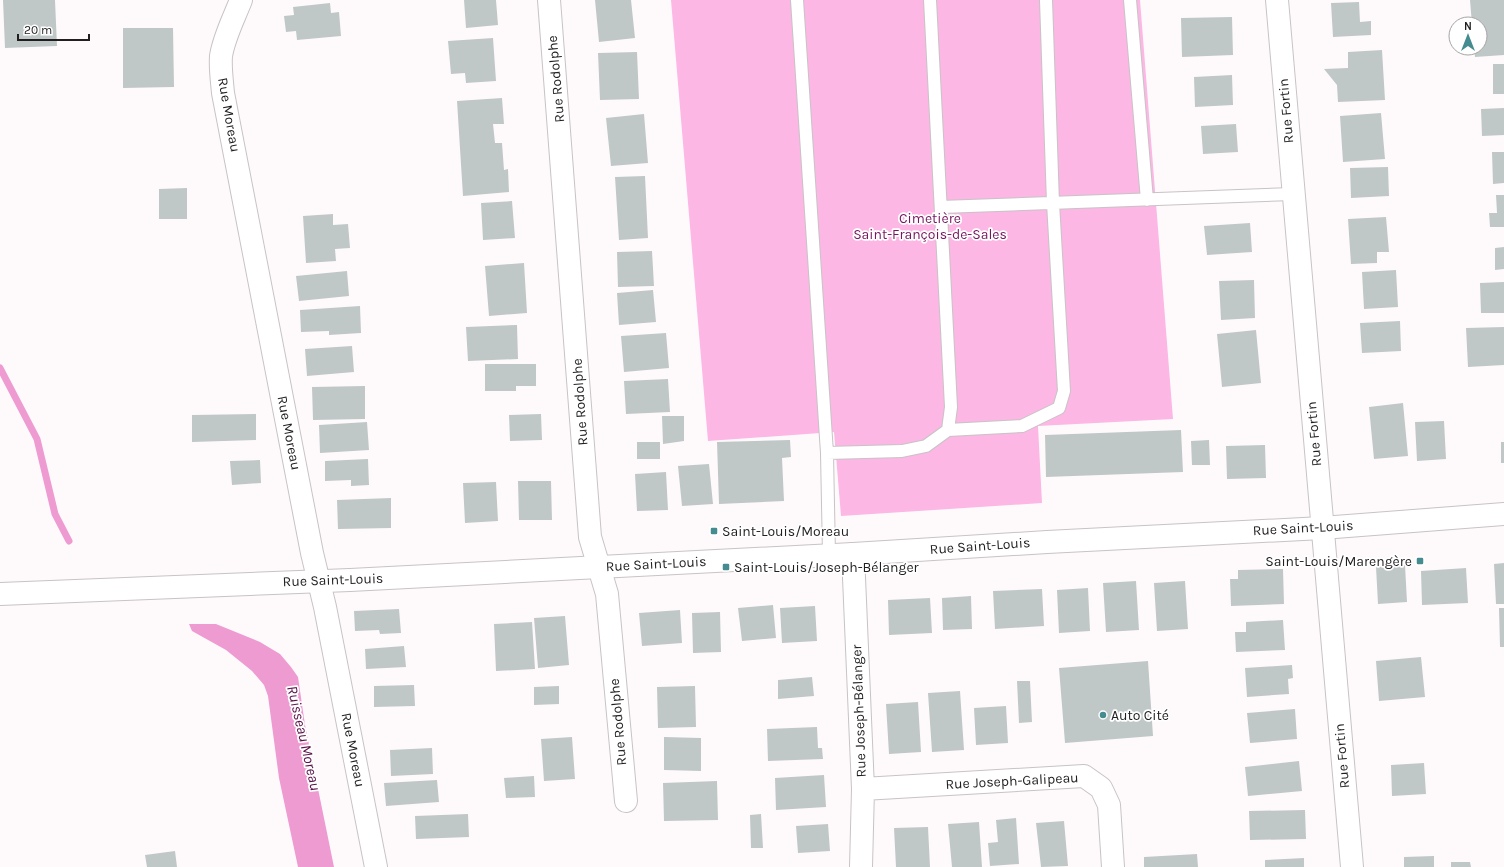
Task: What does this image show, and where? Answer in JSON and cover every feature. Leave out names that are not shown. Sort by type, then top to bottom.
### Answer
[{"type":"street","name":"Rue Moreau","points":[[241,0],[224,42],[221,55],[223,87],[311,549],[319,581],[376,867]]},
{"type":"street","name":"Rue Rodolphe","points":[[549,0],[590,537],[607,594],[626,801]]},
{"type":"street","name":"Rue Fortin","points":[[1277,0],[1352,867]]},
{"type":"street","name":"Rue Saint-Louis","points":[[0,594],[319,581],[830,556],[1047,542],[1322,528],[1504,514]]},
{"type":"street","name":"Rue Joseph-Bélanger","points":[[853,554],[863,789],[861,867]]},
{"type":"street","name":"Rue Joseph-Galipeau","points":[[863,789],[1084,776],[1101,788],[1109,805],[1113,867]]},
{"type":"lane","points":[[796,0],[827,454],[830,556]]},
{"type":"lane","points":[[930,0],[951,407],[948,430]]},
{"type":"lane","points":[[827,454],[902,451],[926,446],[948,430],[1022,426],[1059,408],[1064,391],[1053,203],[1046,0]]},
{"type":"lane","points":[[1130,0],[1147,200]]},
{"type":"lane","points":[[941,207],[1293,194]]},
{"type":"green space","name":"Cimetière Saint-François-de-Sales","points":[[671,0],[1140,0],[1173,419],[1038,426],[1042,503],[841,516],[834,432],[708,441]]},
{"type":"water","points":[[189,624],[216,624],[260,642],[280,654],[298,677],[305,725],[334,867],[298,867],[279,778],[268,696],[264,685],[252,671],[226,650],[192,631]]},
{"type":"building","points":[[3,0],[55,0],[57,46],[5,48]]},
{"type":"building","points":[[464,0],[496,0],[498,25],[466,28]]},
{"type":"building","points":[[595,0],[631,0],[635,38],[599,42]]},
{"type":"building","points":[[1470,0],[1504,0],[1504,55],[1475,57],[1488,56],[1488,16],[1471,16]]},
{"type":"building","points":[[1359,2],[1360,22],[1371,21],[1371,35],[1333,37],[1331,3]]},
{"type":"building","points":[[330,3],[331,13],[339,12],[341,36],[297,40],[296,31],[286,32],[284,16],[294,15],[293,7]]},
{"type":"building","points":[[1232,17],[1233,55],[1182,57],[1181,18]]},
{"type":"building","points":[[123,28],[173,28],[174,87],[123,88]]},
{"type":"building","points":[[493,38],[496,81],[466,83],[465,73],[451,74],[448,41]]},
{"type":"building","points":[[1382,50],[1385,100],[1338,102],[1337,85],[1324,69],[1348,68],[1348,52]]},
{"type":"building","points":[[637,52],[639,99],[600,100],[598,53]]},
{"type":"building","points":[[1493,64],[1504,64],[1504,94],[1493,94]]},
{"type":"building","points":[[1232,75],[1233,105],[1195,107],[1194,77]]},
{"type":"building","points":[[502,98],[504,124],[493,124],[495,143],[502,143],[504,170],[508,169],[509,192],[463,196],[457,101]]},
{"type":"building","points":[[1504,108],[1504,135],[1482,136],[1481,109]]},
{"type":"building","points":[[1381,113],[1385,159],[1343,162],[1340,116]]},
{"type":"building","points":[[644,114],[648,163],[611,166],[606,118]]},
{"type":"building","points":[[1236,124],[1238,152],[1203,154],[1201,126]]},
{"type":"building","points":[[1492,152],[1504,152],[1504,183],[1493,184]]},
{"type":"building","points":[[1388,167],[1389,196],[1351,198],[1350,168]]},
{"type":"building","points":[[645,176],[648,238],[619,240],[615,177]]},
{"type":"building","points":[[187,188],[187,219],[159,219],[159,189]]},
{"type":"building","points":[[1496,195],[1504,195],[1504,227],[1490,227],[1489,213],[1497,213]]},
{"type":"building","points":[[512,201],[515,238],[483,240],[481,203]]},
{"type":"building","points":[[333,214],[333,225],[348,224],[350,248],[335,249],[336,261],[306,263],[303,216]]},
{"type":"building","points":[[1386,217],[1389,252],[1377,252],[1377,263],[1351,264],[1348,219]]},
{"type":"building","points":[[1250,223],[1252,252],[1207,255],[1204,226]]},
{"type":"building","points":[[1504,247],[1504,269],[1495,270],[1495,248]]},
{"type":"building","points":[[652,251],[654,286],[618,287],[617,252]]},
{"type":"building","points":[[524,263],[527,313],[489,316],[485,266]]},
{"type":"building","points":[[1396,270],[1398,307],[1364,309],[1362,272]]},
{"type":"building","points":[[347,271],[349,296],[299,301],[296,276]]},
{"type":"building","points":[[1254,280],[1255,318],[1221,320],[1219,281]]},
{"type":"building","points":[[1504,282],[1504,313],[1481,313],[1480,283]]},
{"type":"building","points":[[653,290],[656,322],[619,325],[617,293]]},
{"type":"building","points":[[360,306],[361,333],[329,335],[329,331],[301,332],[300,310]]},
{"type":"building","points":[[1400,321],[1401,351],[1362,353],[1360,323]]},
{"type":"building","points":[[517,325],[518,359],[468,361],[466,327]]},
{"type":"building","points":[[1504,327],[1504,365],[1468,367],[1466,328]]},
{"type":"building","points":[[1256,330],[1261,383],[1222,387],[1217,334]]},
{"type":"building","points":[[666,333],[669,368],[624,372],[621,336]]},
{"type":"building","points":[[352,346],[354,372],[307,376],[305,349]]},
{"type":"building","points":[[485,364],[536,364],[536,386],[516,386],[516,391],[485,391]]},
{"type":"building","points":[[668,379],[670,412],[626,414],[624,381]]},
{"type":"building","points":[[365,386],[365,419],[313,420],[312,387]]},
{"type":"building","points":[[1403,403],[1408,456],[1374,459],[1369,407]]},
{"type":"building","points":[[256,414],[256,440],[192,442],[192,415]]},
{"type":"building","points":[[541,414],[542,440],[510,441],[509,415]]},
{"type":"building","points":[[662,416],[684,416],[684,441],[663,444]]},
{"type":"building","points":[[1444,421],[1446,459],[1417,461],[1415,422]]},
{"type":"building","points":[[367,422],[369,450],[320,453],[319,425]]},
{"type":"building","points":[[1181,430],[1183,472],[1046,477],[1045,435]]},
{"type":"building","points":[[790,440],[791,457],[782,458],[784,501],[719,504],[717,442]]},
{"type":"building","points":[[1209,440],[1210,465],[1192,465],[1191,441]]},
{"type":"building","points":[[637,442],[660,442],[660,459],[637,459]]},
{"type":"building","points":[[1501,442],[1504,442],[1504,463],[1501,463]]},
{"type":"building","points":[[1265,445],[1266,478],[1227,479],[1226,446]]},
{"type":"building","points":[[368,459],[369,485],[351,486],[351,480],[325,481],[325,461]]},
{"type":"building","points":[[260,460],[261,483],[232,485],[230,461]]},
{"type":"building","points":[[709,464],[713,504],[682,506],[678,466]]},
{"type":"building","points":[[666,472],[668,510],[637,511],[635,474]]},
{"type":"building","points":[[518,481],[551,481],[552,520],[519,520]]},
{"type":"building","points":[[496,482],[498,521],[465,523],[463,483]]},
{"type":"building","points":[[391,498],[391,528],[338,529],[337,500]]},
{"type":"building","points":[[1504,563],[1504,604],[1496,604],[1494,564]]},
{"type":"building","points":[[1405,565],[1407,602],[1378,604],[1376,567]]},
{"type":"building","points":[[1466,568],[1468,603],[1422,605],[1421,571]]},
{"type":"building","points":[[1283,569],[1284,604],[1231,606],[1230,579],[1238,579],[1238,570]]},
{"type":"building","points":[[1136,581],[1139,630],[1106,632],[1103,583]]},
{"type":"building","points":[[1185,581],[1188,629],[1157,631],[1154,583]]},
{"type":"building","points":[[1088,588],[1090,631],[1059,633],[1057,590]]},
{"type":"building","points":[[1042,589],[1044,626],[995,629],[993,591]]},
{"type":"building","points":[[971,596],[972,629],[943,630],[942,598]]},
{"type":"building","points":[[930,598],[932,633],[889,635],[888,600]]},
{"type":"building","points":[[773,605],[776,638],[742,641],[738,608]]},
{"type":"building","points":[[815,606],[817,641],[782,643],[780,608]]},
{"type":"building","points":[[1499,608],[1504,608],[1504,647],[1500,647]]},
{"type":"building","points":[[399,609],[401,633],[380,634],[379,630],[355,631],[354,611]]},
{"type":"building","points":[[680,610],[682,643],[642,646],[639,613]]},
{"type":"building","points":[[720,612],[721,652],[693,653],[692,613]]},
{"type":"building","points":[[565,616],[569,665],[538,668],[534,618]]},
{"type":"building","points":[[1283,620],[1285,650],[1236,652],[1235,632],[1246,632],[1246,622]]},
{"type":"building","points":[[532,622],[535,669],[496,671],[494,624]]},
{"type":"building","points":[[404,646],[406,667],[366,669],[365,649]]},
{"type":"building","points":[[1421,657],[1425,697],[1379,701],[1376,661]]},
{"type":"building","points":[[1148,661],[1153,736],[1065,743],[1059,668]]},
{"type":"building","points":[[1292,665],[1293,678],[1288,679],[1289,694],[1247,697],[1245,668]]},
{"type":"building","points":[[812,677],[814,696],[778,699],[778,680]]},
{"type":"building","points":[[1017,681],[1030,681],[1032,722],[1019,723]]},
{"type":"building","points":[[414,685],[415,706],[374,707],[374,686]]},
{"type":"building","points":[[559,686],[559,704],[534,705],[534,687]]},
{"type":"building","points":[[695,686],[696,727],[658,728],[657,687]]},
{"type":"building","points":[[960,691],[964,750],[932,752],[928,693]]},
{"type":"building","points":[[918,702],[921,752],[889,754],[886,704]]},
{"type":"building","points":[[1006,706],[1008,743],[976,745],[974,708]]},
{"type":"building","points":[[1295,709],[1297,739],[1250,743],[1247,713]]},
{"type":"building","points":[[817,727],[818,748],[822,748],[823,759],[768,761],[767,729]]},
{"type":"building","points":[[572,737],[575,779],[544,781],[541,739]]},
{"type":"building","points":[[664,737],[701,738],[701,771],[664,770]]},
{"type":"building","points":[[432,748],[433,774],[391,776],[390,750]]},
{"type":"building","points":[[1299,761],[1302,791],[1248,796],[1245,767]]},
{"type":"building","points":[[1424,763],[1426,794],[1392,796],[1391,765]]},
{"type":"building","points":[[824,775],[826,807],[776,810],[775,778]]},
{"type":"building","points":[[534,776],[535,797],[506,798],[504,778]]},
{"type":"building","points":[[437,780],[439,802],[386,806],[384,783]]},
{"type":"building","points":[[717,781],[718,820],[664,821],[663,783]]},
{"type":"building","points":[[1305,810],[1306,839],[1250,840],[1249,811]]},
{"type":"building","points":[[468,814],[469,837],[416,839],[415,816]]},
{"type":"building","points":[[761,814],[763,848],[751,848],[750,815]]},
{"type":"building","points":[[1016,818],[1019,864],[990,866],[988,843],[998,842],[996,820]]},
{"type":"building","points":[[1064,821],[1068,866],[1041,867],[1036,823]]},
{"type":"building","points":[[979,822],[982,867],[952,867],[948,824]]},
{"type":"building","points":[[828,824],[830,851],[798,853],[796,826]]},
{"type":"building","points":[[928,827],[930,867],[896,867],[894,828]]},
{"type":"building","points":[[175,851],[177,867],[147,867],[145,855]]},
{"type":"building","points":[[1197,854],[1198,867],[1144,867],[1144,857]]},
{"type":"building","points":[[1434,856],[1434,867],[1404,867],[1404,857]]},
{"type":"building","points":[[1304,858],[1304,867],[1265,867],[1265,860]]},
{"type":"building","points":[[1451,862],[1470,862],[1471,867],[1451,867]]},
{"type":"waterway","name":"Ruisseau Moreau","points":[[0,368],[37,439],[55,514],[69,541]]},
{"type":"place","name":"Saint-Louis/Moreau","points":[[714,531]]},
{"type":"place","name":"Saint-Louis/Marengère","points":[[1420,561]]},
{"type":"place","name":"Saint-Louis/Joseph-Bélanger","points":[[726,567]]},
{"type":"place","name":"Auto Cité","points":[[1103,715]]}]
